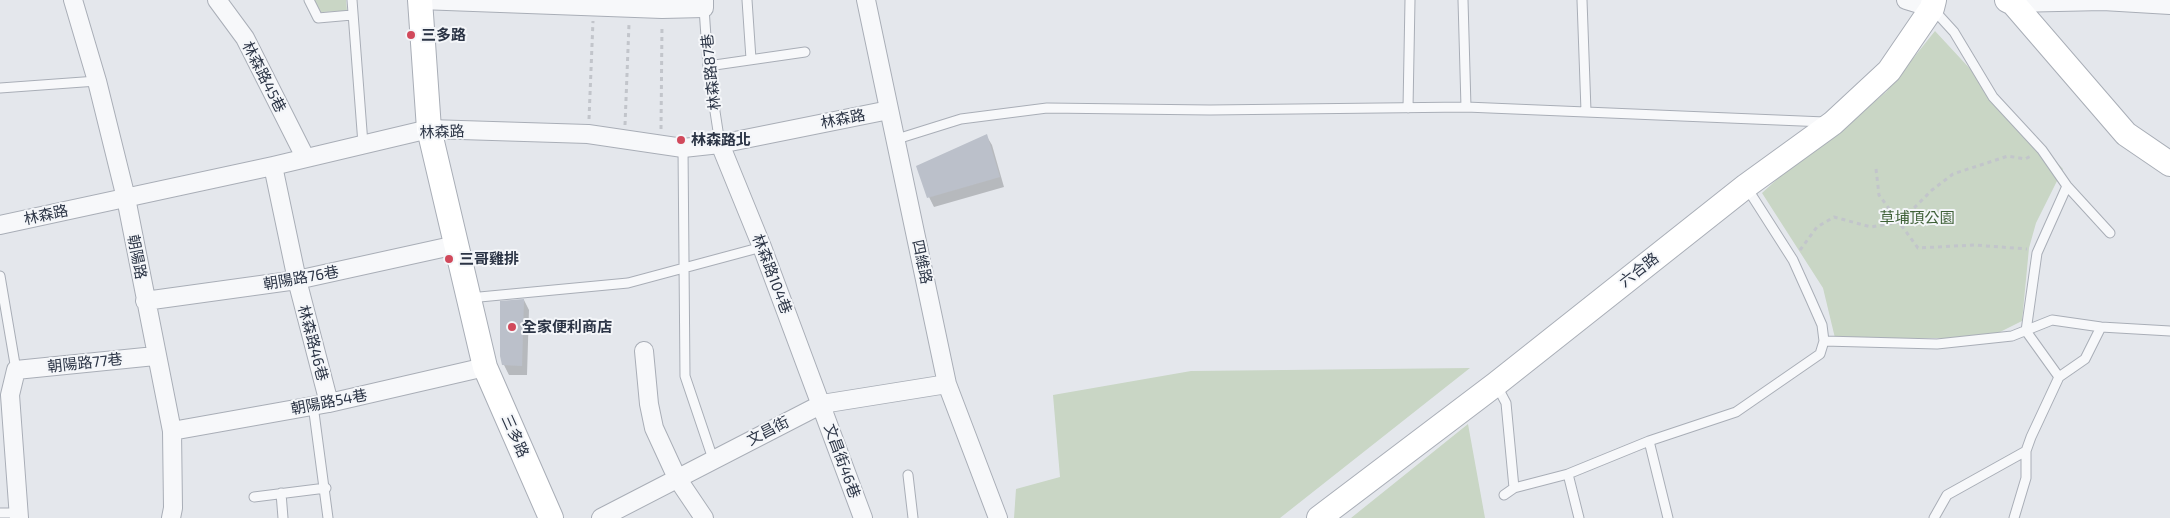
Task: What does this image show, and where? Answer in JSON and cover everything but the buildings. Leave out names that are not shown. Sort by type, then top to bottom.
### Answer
[{"type":"street","name":"林森路45巷","points":[[217,0],[245,38],[305,157]]},
{"type":"street","points":[[420,0],[566,2],[662,9],[704,4]]},
{"type":"street","name":"三多路","points":[[420,0],[429,129],[485,367],[551,518]]},
{"type":"street","name":"四維路","points":[[866,0],[947,384],[998,518]]},
{"type":"street","points":[[1906,0],[1939,3]]},
{"type":"street","points":[[2010,1],[2150,2],[2170,5]]},
{"type":"street","points":[[2010,1],[2126,134],[2170,164]]},
{"type":"street","name":"朝陽路","points":[[79,2],[126,198],[172,431],[173,508],[171,518]]},
{"type":"street","name":"六合路","points":[[1319,518],[1496,384],[1746,186],[1833,122],[1889,71],[1939,3]]},
{"type":"street","name":"林森路","points":[[0,225],[273,166],[429,129],[588,134],[625,141],[683,148],[720,144],[889,110]]},
{"type":"street","name":"林森路104巷","points":[[720,144],[822,404]]},
{"type":"street","name":"林森路46巷","points":[[273,166],[321,404]]},
{"type":"street","name":"朝陽路76巷","points":[[145,301],[297,280],[456,245]]},
{"type":"street","points":[[644,351],[649,404],[654,428],[677,478],[704,518]]},
{"type":"street","name":"朝陽路77巷","points":[[16,370],[156,356]]},
{"type":"street","name":"朝陽路54巷","points":[[172,431],[321,404],[485,367]]},
{"type":"street","points":[[16,370],[10,395],[19,515]]},
{"type":"street","name":"文昌街","points":[[601,518],[822,404],[947,384]]},
{"type":"street","name":"文昌街46巷","points":[[822,404],[863,518]]},
{"type":"lane","points":[[309,0],[318,18],[352,15]]},
{"type":"lane","points":[[352,0],[363,144]]},
{"type":"lane","points":[[747,0],[751,59]]},
{"type":"lane","points":[[1408,108],[1410,0]]},
{"type":"lane","points":[[1463,0],[1466,107]]},
{"type":"lane","points":[[1582,0],[1586,111]]},
{"type":"lane","points":[[1939,3],[1993,97],[2042,150],[2067,186],[2110,233]]},
{"type":"lane","name":"林森路87巷","points":[[704,4],[708,66],[720,144]]},
{"type":"lane","points":[[708,66],[806,52]]},
{"type":"lane","points":[[0,88],[97,81]]},
{"type":"lane","points":[[897,140],[961,119],[1047,108],[1210,110],[1466,107],[1833,122]]},
{"type":"lane","points":[[683,148],[685,376],[713,459]]},
{"type":"lane","points":[[1504,495],[1514,488],[1568,474],[1649,441],[1736,412],[1820,354],[1824,341],[1822,325],[1793,260],[1746,186]]},
{"type":"lane","points":[[2059,377],[2026,330],[2037,253],[2067,186]]},
{"type":"lane","points":[[468,298],[628,283],[762,247]]},
{"type":"lane","points":[[0,276],[16,370]]},
{"type":"lane","points":[[1824,341],[1936,344],[2012,336],[2052,320],[2102,327],[2170,331]]},
{"type":"lane","points":[[2014,518],[2026,478],[2026,452],[2059,377],[2085,359],[2102,327]]},
{"type":"lane","points":[[1496,384],[1506,403],[1514,488]]},
{"type":"lane","points":[[321,404],[328,518]]},
{"type":"lane","points":[[1649,441],[1668,518]]},
{"type":"lane","points":[[1934,518],[1946,495],[2026,452]]},
{"type":"lane","points":[[1568,474],[1579,518]]},
{"type":"lane","points":[[908,475],[913,518]]},
{"type":"lane","points":[[254,497],[326,488]]},
{"type":"lane","points":[[280,493],[283,518]]},
{"type":"lane","points":[[0,513],[19,515]]},
{"type":"path","points":[[588,134],[594,5]]},
{"type":"path","points":[[625,141],[629,8]]},
{"type":"path","points":[[661,145],[662,9]]},
{"type":"path","points":[[1793,260],[1817,227],[1834,217],[1871,227],[1900,222],[1932,190],[1952,174],[2008,156],[2025,159],[2042,150]]},
{"type":"path","points":[[1876,170],[1879,195],[1918,248],[1974,245],[2022,248],[2037,253]]},
{"type":"green space","points":[[314,0],[346,0],[347,11],[321,12]]},
{"type":"green space","name":"草埔頂公園","points":[[1935,31],[2063,169],[2036,223],[2029,248],[2022,321],[1998,333],[1959,338],[1835,338],[1823,288],[1762,193],[1798,160],[1841,129],[1886,92]]},
{"type":"green space","points":[[1470,368],[1280,518],[1014,518],[1016,489],[1060,477],[1053,395],[1191,371]]},
{"type":"green space","points":[[1468,424],[1485,518],[1351,518]]},
{"type":"place","name":"三多路","points":[[411,35]]},
{"type":"place","name":"林森路北","points":[[681,140]]},
{"type":"place","name":"三哥雞排","points":[[449,259]]},
{"type":"place","name":"全家便利商店","points":[[512,327]]}]
